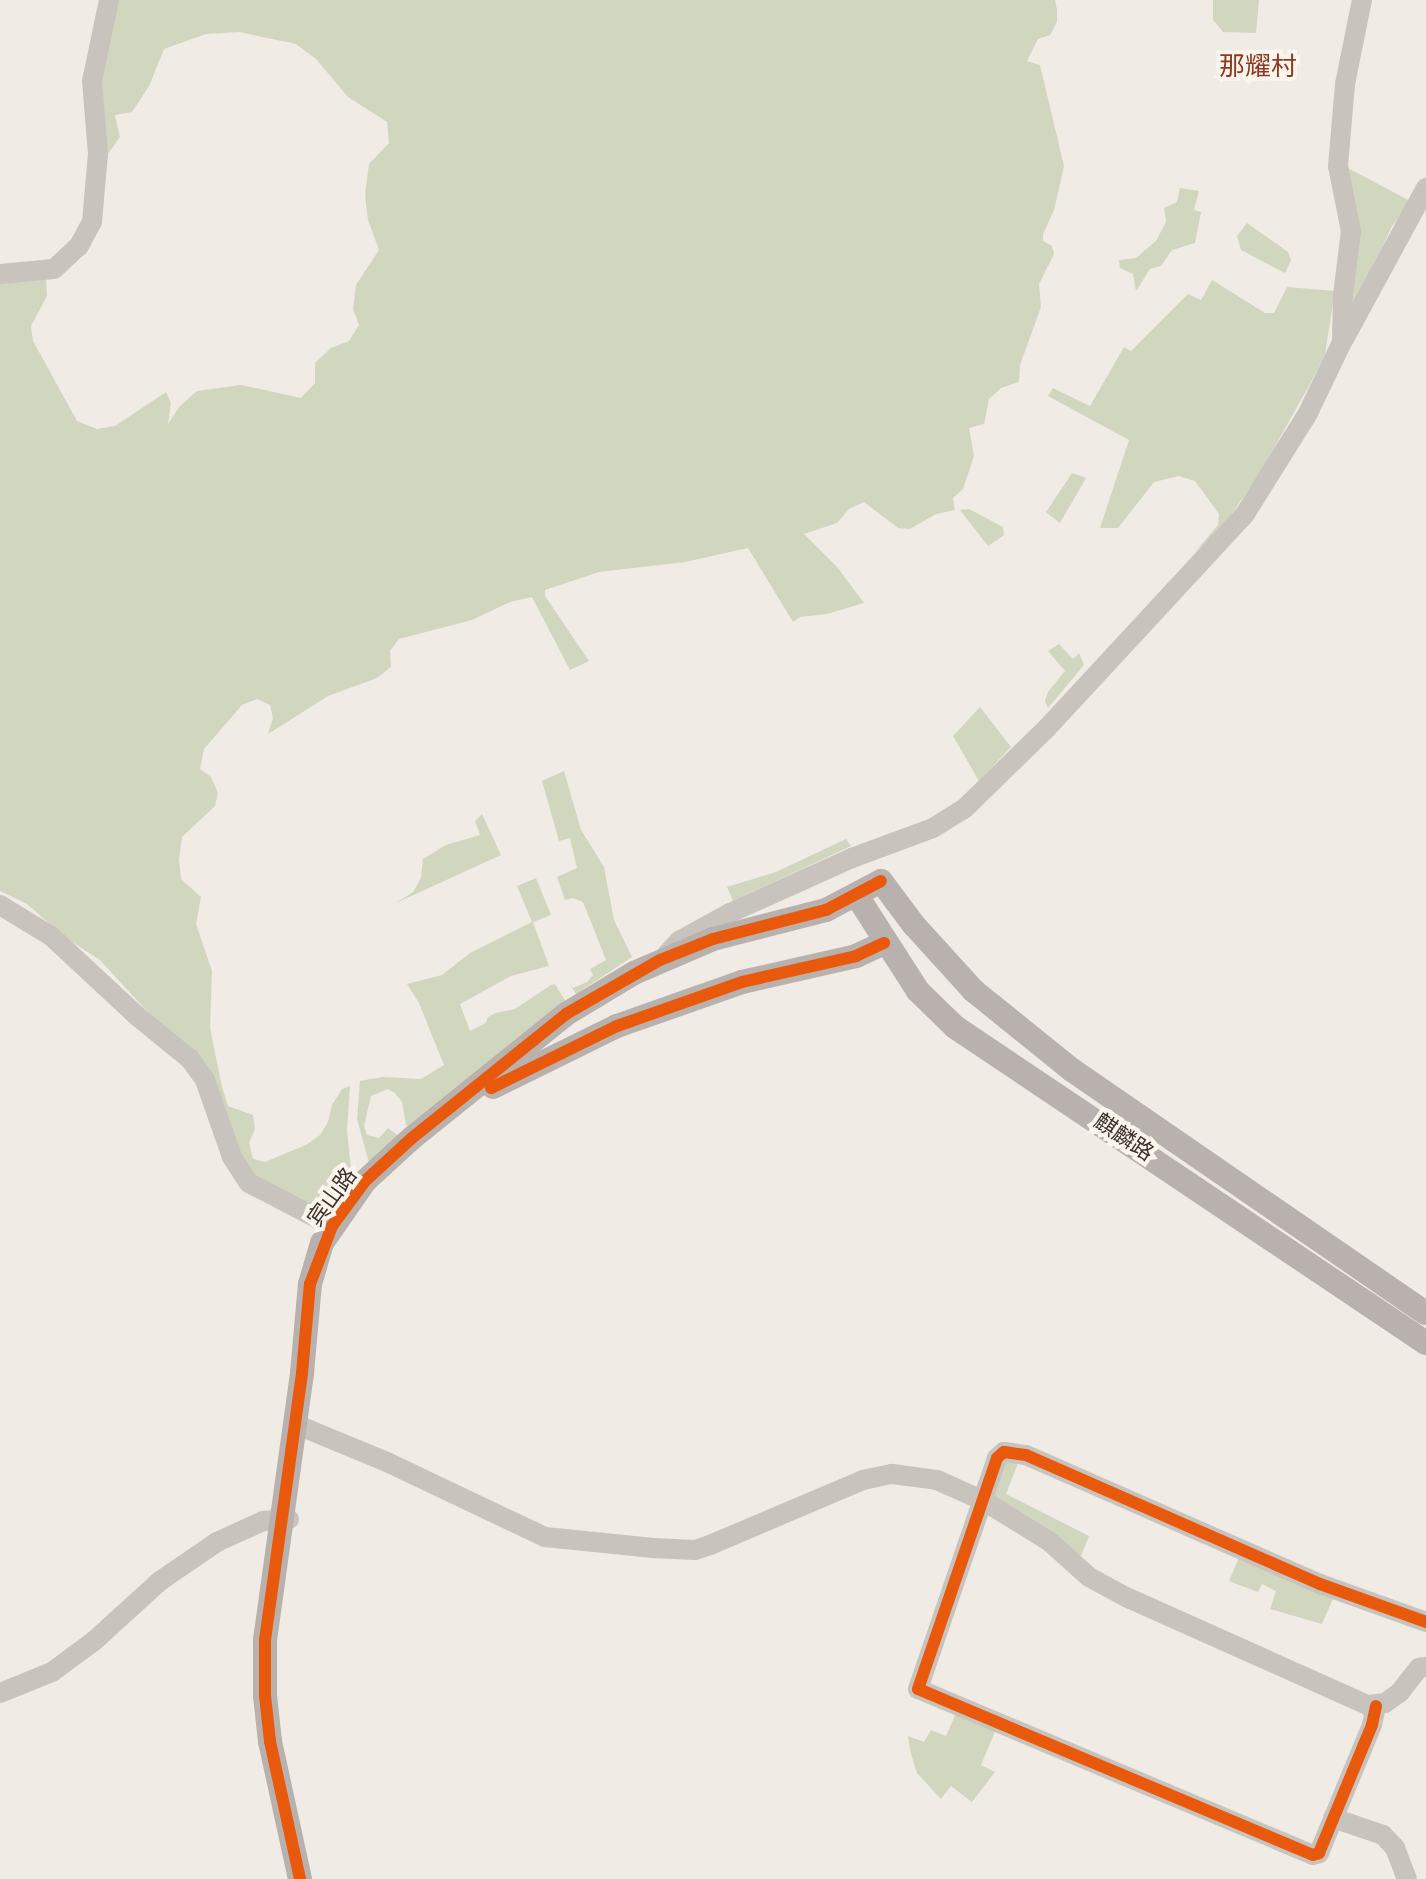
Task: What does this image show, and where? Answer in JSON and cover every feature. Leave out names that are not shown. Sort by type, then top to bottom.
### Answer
[{"type":"main road","name":"宾山路","points":[[300,1426],[310,1284],[332,1226],[365,1181],[386,1161],[566,1014],[660,960],[713,939],[826,910],[881,881]]},
{"type":"main road","name":"麒麟路","points":[[881,881],[913,924],[974,991],[1072,1070],[1426,1313]]},
{"type":"main road","name":"麒麟路","points":[[857,896],[884,943],[918,991],[955,1027],[1058,1092],[1426,1343]]},
{"type":"main road","name":"宾山路","points":[[300,1879],[276,1775],[265,1696],[267,1617],[320,1288],[332,1247],[373,1186],[476,1097],[516,1073],[552,1060],[597,1035],[742,982],[856,956],[884,943]]},
{"type":"main road","name":"宾山路","points":[[285,1519],[274,1617],[274,1706],[309,1879]]},
{"type":"street","points":[[0,274],[54,269],[79,246],[92,222],[98,154],[92,81],[109,0]]},
{"type":"street","points":[[1342,342],[1343,295],[1351,231],[1338,166],[1345,84],[1362,0]]},
{"type":"street","points":[[660,960],[679,941],[730,913],[852,858],[933,828],[992,785],[1220,545],[1245,514],[1308,413],[1342,342],[1426,188]]},
{"type":"street","points":[[0,905],[51,936],[137,1016],[190,1059],[205,1080],[232,1157],[249,1183],[332,1226]]},
{"type":"street","points":[[300,1426],[557,1540],[695,1550],[837,1489],[892,1474],[937,1480],[984,1501],[1050,1542],[1089,1577],[1126,1597],[1313,1684],[1367,1705],[1376,1706],[1400,1692],[1424,1666]]},
{"type":"street","points":[[1376,1706],[1372,1725],[1319,1853],[1310,1854],[918,1689],[1000,1453],[1026,1455],[1320,1584],[1426,1622]]},
{"type":"street","points":[[0,1693],[52,1672],[94,1641],[160,1581],[217,1542],[263,1521],[285,1519]]},
{"type":"street","points":[[1333,1818],[1383,1835],[1395,1848],[1407,1879]]},
{"type":"green space","points":[[112,0],[1055,0],[1057,10],[1057,22],[1050,35],[1038,39],[1027,61],[1040,65],[1064,166],[1054,210],[1043,234],[1043,241],[1052,246],[1054,254],[1039,284],[1041,307],[1020,365],[1019,382],[1001,388],[989,399],[984,424],[969,428],[974,456],[963,489],[953,498],[955,510],[936,514],[910,529],[898,528],[864,502],[849,509],[837,523],[804,534],[837,567],[864,603],[827,614],[800,617],[793,622],[748,548],[685,562],[599,572],[545,590],[545,596],[589,661],[570,670],[532,597],[510,602],[472,620],[399,639],[390,651],[391,667],[377,678],[328,696],[268,734],[273,718],[270,705],[257,699],[242,705],[204,749],[200,769],[211,777],[218,793],[215,806],[182,837],[179,860],[181,879],[201,897],[196,924],[212,971],[210,1028],[222,1087],[228,1106],[253,1115],[255,1129],[249,1143],[253,1159],[265,1162],[306,1145],[320,1135],[328,1122],[332,1105],[342,1089],[350,1086],[347,1130],[352,1179],[331,1210],[308,1206],[246,1171],[218,1099],[155,1020],[100,960],[66,938],[27,904],[0,891],[0,281],[46,279],[47,296],[31,326],[33,341],[77,421],[97,429],[115,426],[166,392],[171,403],[168,424],[179,407],[197,391],[241,385],[301,398],[315,383],[315,363],[331,348],[349,341],[359,325],[353,309],[356,285],[379,250],[368,220],[365,195],[369,164],[389,143],[387,122],[348,97],[316,59],[296,44],[239,32],[206,34],[164,49],[149,86],[132,112],[115,115],[120,137],[101,164],[96,83]]},
{"type":"green space","points":[[1213,0],[1259,0],[1256,33],[1223,32],[1213,20]]},
{"type":"green space","points":[[1346,167],[1412,202],[1392,226],[1359,298],[1353,303]]},
{"type":"green space","points":[[1180,188],[1199,191],[1194,210],[1201,212],[1195,243],[1172,250],[1161,266],[1150,269],[1136,291],[1133,274],[1120,268],[1119,260],[1136,258],[1156,241],[1166,222],[1164,208],[1177,202]]},
{"type":"green space","points":[[1247,223],[1288,252],[1291,260],[1285,273],[1241,250],[1237,236]]},
{"type":"green space","points":[[1212,280],[1265,313],[1274,313],[1287,287],[1335,291],[1325,354],[1310,384],[1260,473],[1224,525],[1195,552],[1218,525],[1219,514],[1195,481],[1179,476],[1154,482],[1118,528],[1100,528],[1129,440],[1048,396],[1053,388],[1090,406],[1124,347],[1131,351],[1188,294],[1201,300]]},
{"type":"green space","points":[[1072,473],[1086,478],[1060,523],[1046,512]]},
{"type":"green space","points":[[969,509],[1003,527],[1004,535],[988,546],[960,510]]},
{"type":"green space","points":[[1059,644],[1073,659],[1079,653],[1084,665],[1048,708],[1045,701],[1048,692],[1065,671],[1048,651]]},
{"type":"green space","points":[[980,707],[1011,747],[979,781],[953,736]]},
{"type":"green space","points":[[564,771],[581,830],[604,867],[614,920],[632,957],[576,994],[569,983],[573,988],[587,982],[593,975],[590,969],[606,960],[583,902],[573,898],[565,900],[557,877],[577,868],[570,838],[559,841],[542,781]]},
{"type":"green space","points":[[482,814],[501,855],[396,903],[413,892],[421,878],[423,859],[446,845],[480,835],[475,821]]},
{"type":"green space","points":[[846,839],[851,846],[733,901],[727,887],[776,872]]},
{"type":"green space","points":[[536,878],[551,915],[533,922],[549,966],[511,976],[460,1004],[470,1031],[486,1023],[488,1017],[515,1009],[551,985],[555,984],[566,1002],[411,1131],[406,1125],[402,1102],[395,1093],[388,1089],[371,1096],[364,1126],[367,1135],[379,1138],[388,1128],[399,1136],[369,1163],[357,1119],[360,1081],[382,1077],[421,1079],[444,1065],[419,1003],[407,984],[442,975],[470,953],[532,922],[517,886]]},
{"type":"green space","points":[[1005,1456],[1020,1458],[1006,1494],[1089,1536],[1079,1561],[991,1496]]},
{"type":"green space","points":[[1240,1555],[1335,1594],[1322,1624],[1270,1609],[1276,1591],[1262,1584],[1258,1592],[1229,1581]]},
{"type":"green space","points":[[957,1711],[996,1729],[981,1765],[995,1772],[972,1802],[951,1786],[941,1799],[917,1773],[908,1736],[924,1742],[931,1730],[946,1736]]},
{"type":"cycle path","points":[[300,1879],[270,1741],[265,1696],[265,1640],[302,1373],[310,1284],[332,1226],[365,1181],[412,1138],[566,1014],[660,960],[713,939],[826,910],[881,881]]},
{"type":"cycle path","points":[[491,1088],[617,1026],[742,982],[856,956],[884,943]]},
{"type":"cycle path","points":[[1376,1706],[1372,1725],[1319,1853],[1313,1855],[918,1689],[997,1458],[1004,1452],[1026,1455],[1320,1584],[1426,1622]]},
{"type":"district","name":"那耀村","points":[[1258,67]]}]
